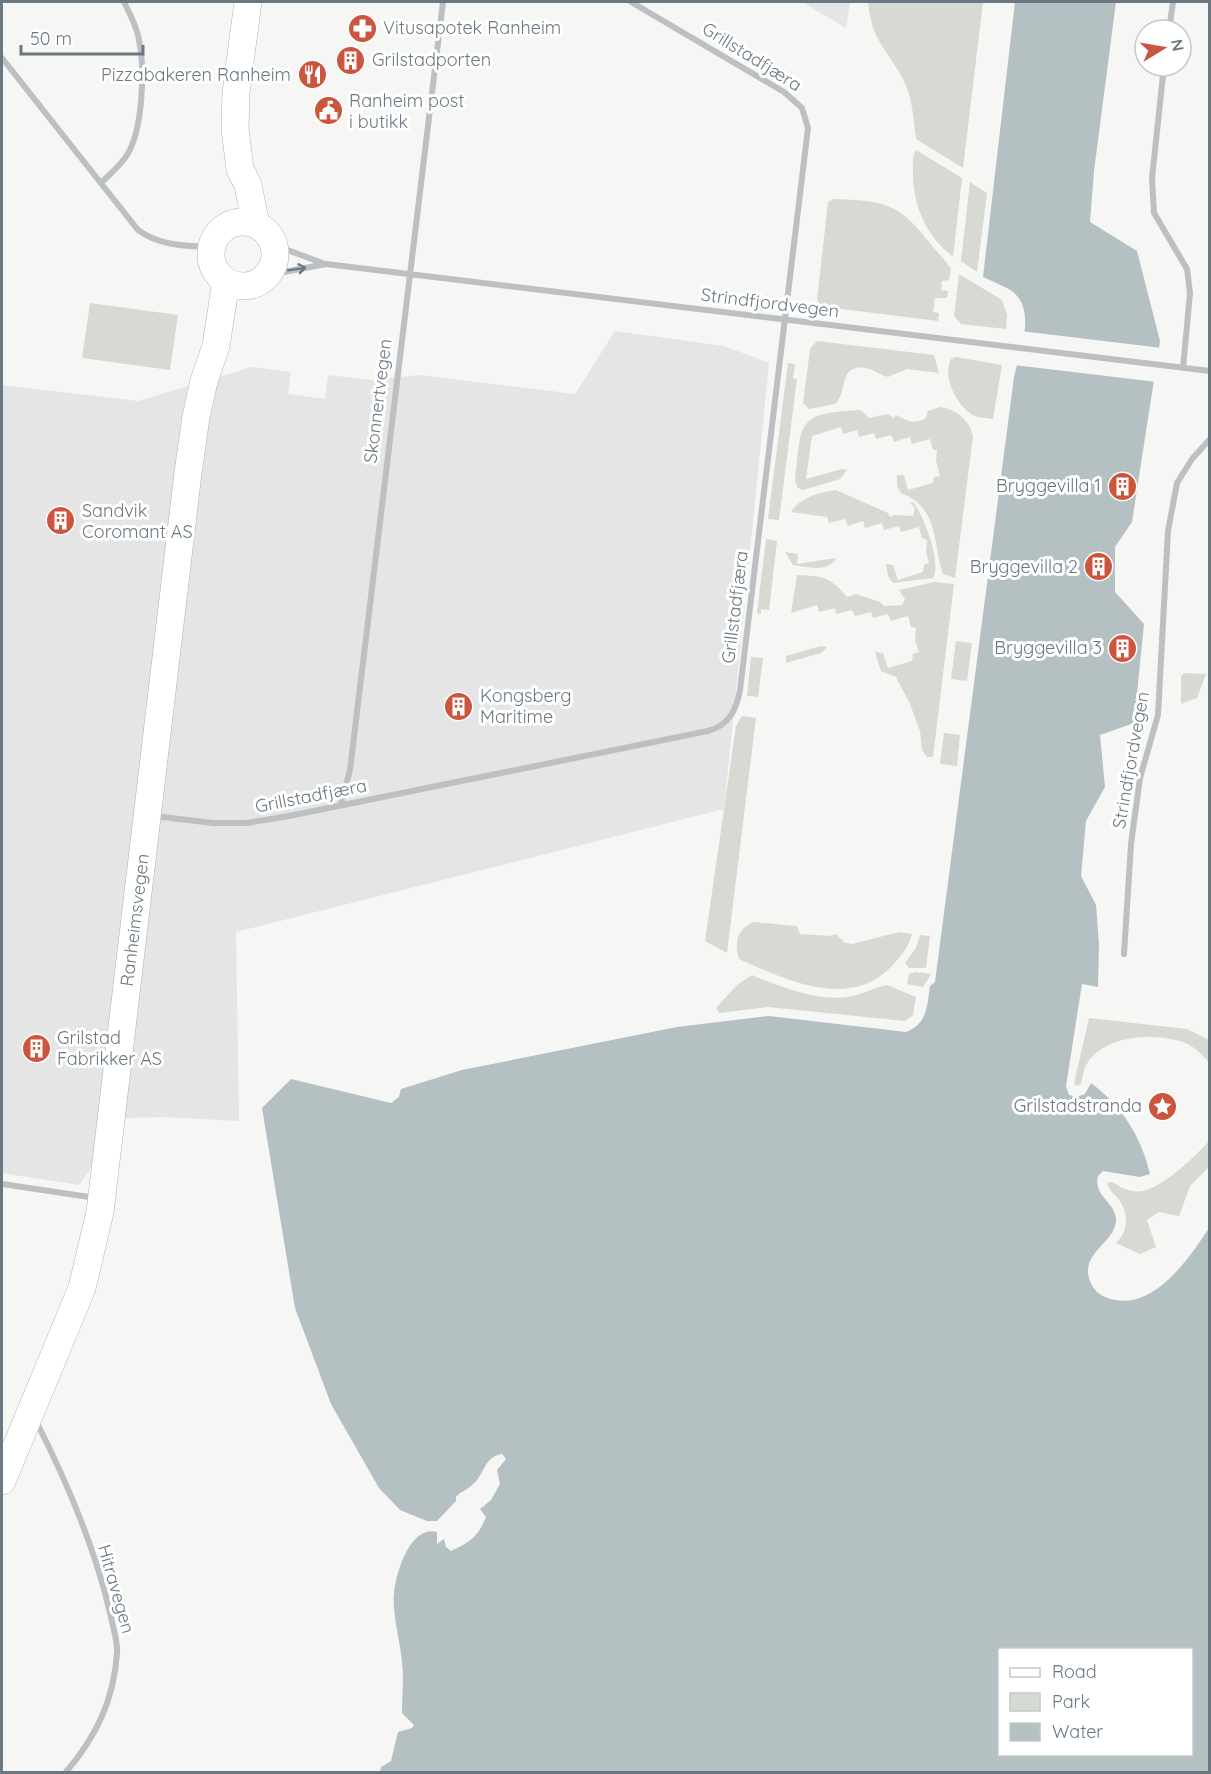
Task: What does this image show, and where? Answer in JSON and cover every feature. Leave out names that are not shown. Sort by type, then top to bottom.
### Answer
[{"type":"street","points":[[102,182],[127,155],[136,130],[139,112],[142,58],[137,31],[124,2]]},
{"type":"street","points":[[243,225],[232,198],[240,169],[235,129],[236,92],[248,2]]},
{"type":"street","name":"Skonnertvegen","points":[[341,804],[349,778],[443,2]]},
{"type":"street","name":"Grillstadfjæra","points":[[148,816],[213,823],[247,823],[708,731],[726,723],[736,706],[740,690],[808,128],[802,108],[784,92],[631,2]]},
{"type":"street","points":[[1171,18],[1173,2]]},
{"type":"street","points":[[2,58],[102,182],[129,220],[147,236],[170,245],[212,247]]},
{"type":"street","points":[[1163,78],[1152,178],[1154,213],[1187,269],[1190,293],[1183,368]]},
{"type":"street","points":[[243,225],[270,237],[274,245],[274,261],[260,280],[238,286],[226,281],[213,266],[212,247],[219,233],[243,225]]},
{"type":"street","name":"Strindfjordvegen","points":[[274,245],[326,264],[1209,371]]},
{"type":"street","name":"Strindfjordvegen","points":[[260,280],[326,264]]},
{"type":"street","name":"Ranheimsvegen","points":[[216,346],[260,280]]},
{"type":"street","name":"Ranheimsvegen","points":[[2,1481],[82,1288],[102,1199],[194,428],[204,381],[216,346],[226,281]]},
{"type":"street","name":"Strindfjordvegen","points":[[1124,954],[1131,844],[1140,778],[1158,715],[1168,531],[1177,483],[1191,459],[1209,439]]},
{"type":"street","points":[[2,1184],[102,1199]]},
{"type":"street","name":"Hitravegen","points":[[31,1411],[59,1466],[105,1589],[118,1650],[111,1694],[89,1745],[66,1773]]},
{"type":"shaded area","points":[[802,2],[850,2],[846,28]]},
{"type":"shaded area","points":[[615,331],[724,346],[769,363],[724,809],[236,932],[239,1121],[164,1117],[126,1118],[79,1185],[2,1173],[2,385],[138,401],[252,367],[291,372],[288,394],[325,399],[328,375],[371,380],[419,375],[575,394]]},
{"type":"green space","points":[[868,2],[983,2],[963,168],[916,139],[909,93],[897,68],[876,36]]},
{"type":"green space","points":[[916,150],[962,178],[953,257],[935,239],[922,218],[913,181],[913,159]]},
{"type":"green space","points":[[970,182],[987,193],[977,272],[961,261]]},
{"type":"green space","points":[[833,199],[865,201],[889,206],[909,219],[919,229],[951,269],[949,280],[942,281],[941,290],[948,291],[947,298],[935,298],[933,312],[939,313],[938,321],[826,307],[819,304],[817,300],[828,202]]},
{"type":"green space","points":[[959,274],[1002,300],[1007,315],[1006,329],[961,324],[954,316]]},
{"type":"green space","points":[[90,303],[178,315],[170,370],[82,358]]},
{"type":"green space","points":[[817,341],[934,355],[939,373],[907,369],[888,377],[868,369],[856,368],[847,375],[835,404],[809,409],[803,403],[810,349]]},
{"type":"green space","points":[[956,357],[1002,365],[993,419],[971,414],[956,397],[948,374],[951,359]]},
{"type":"green space","points":[[788,363],[795,364],[793,378],[797,379],[779,520],[768,519]]},
{"type":"green space","points":[[940,407],[961,416],[973,436],[955,578],[943,574],[928,516],[922,507],[901,493],[897,486],[897,475],[904,475],[908,490],[933,483],[934,477],[940,476],[936,461],[937,450],[933,450],[930,439],[912,444],[910,437],[894,442],[891,435],[876,439],[874,433],[859,437],[857,430],[843,434],[841,427],[812,436],[806,479],[842,469],[847,470],[840,479],[803,490],[798,488],[795,481],[802,433],[806,424],[813,418],[840,411],[861,410],[869,418],[888,414],[894,418],[896,415],[914,422],[926,418],[928,411]]},
{"type":"green space","points":[[836,490],[888,513],[890,517],[913,516],[915,508],[909,502],[914,503],[927,529],[934,551],[933,578],[893,583],[888,576],[886,564],[893,565],[898,580],[923,572],[924,565],[929,563],[926,552],[927,540],[922,538],[919,527],[901,532],[899,526],[884,530],[882,523],[865,528],[863,521],[848,526],[845,519],[829,523],[827,517],[791,512],[805,499]]},
{"type":"green space","points":[[766,539],[777,541],[769,610],[761,609],[761,614],[757,613]]},
{"type":"green space","points":[[785,552],[798,554],[797,564],[836,558],[828,566],[811,568],[793,565]]},
{"type":"green space","points":[[797,575],[826,579],[836,585],[847,597],[856,594],[880,602],[884,606],[902,605],[905,599],[899,590],[934,582],[954,584],[933,757],[927,757],[922,750],[920,731],[910,704],[896,677],[881,671],[875,652],[883,653],[888,668],[912,661],[913,654],[919,652],[915,640],[916,628],[911,627],[908,616],[891,621],[888,614],[873,618],[871,612],[855,616],[852,610],[836,614],[835,608],[819,612],[817,605],[791,613]]},
{"type":"green space","points":[[956,641],[972,643],[967,681],[951,679]]},
{"type":"green space","points":[[821,646],[827,647],[821,653],[786,663],[786,656]]},
{"type":"green space","points":[[751,657],[763,658],[758,697],[747,696]]},
{"type":"green space","points":[[1184,673],[1206,674],[1197,698],[1181,704],[1181,676]]},
{"type":"green space","points":[[742,716],[756,718],[727,953],[705,941],[736,726]]},
{"type":"green space","points":[[944,733],[960,735],[957,766],[940,764]]},
{"type":"green space","points":[[753,922],[797,926],[800,934],[831,936],[836,934],[845,943],[852,944],[899,932],[912,934],[908,944],[890,968],[873,980],[855,987],[836,989],[795,982],[739,959],[738,937],[743,929]]},
{"type":"green space","points":[[920,935],[930,936],[926,968],[909,968],[905,963],[916,948]]},
{"type":"green space","points":[[916,972],[931,974],[923,987],[907,984],[909,974]]},
{"type":"green space","points":[[752,975],[811,995],[835,998],[857,995],[887,985],[916,997],[913,1015],[905,1021],[768,1007],[719,1013],[716,1008],[737,985]]},
{"type":"green space","points":[[1089,1018],[1187,1029],[1209,1040],[1209,1063],[1189,1044],[1180,1041],[1156,1037],[1130,1038],[1106,1046],[1096,1053],[1085,1067],[1081,1084],[1076,1086],[1074,1083]]},
{"type":"green space","points":[[1209,1141],[1209,1167],[1190,1186],[1179,1216],[1159,1212],[1147,1220],[1156,1247],[1140,1254],[1116,1243],[1125,1230],[1126,1219],[1121,1203],[1107,1183],[1112,1182],[1134,1191],[1151,1188],[1179,1170]]},
{"type":"water","points":[[1015,2],[1116,2],[1094,171],[1090,222],[1137,251],[1160,341],[1132,522],[1115,547],[1115,592],[1144,624],[1134,723],[1100,735],[1105,787],[1086,821],[1081,876],[1096,905],[1099,944],[1098,987],[1082,984],[1066,1086],[1069,1095],[1076,1097],[1085,1094],[1091,1083],[1112,1102],[1136,1135],[1150,1174],[1140,1177],[1103,1171],[1098,1176],[1099,1189],[1113,1209],[1116,1221],[1111,1234],[1093,1256],[1088,1269],[1092,1285],[1097,1292],[1120,1301],[1136,1299],[1151,1293],[1178,1269],[1209,1228],[1209,1772],[380,1772],[381,1767],[391,1761],[398,1732],[412,1728],[414,1725],[402,1713],[403,1668],[394,1601],[395,1584],[401,1563],[412,1543],[427,1532],[437,1532],[437,1544],[444,1539],[446,1547],[451,1551],[473,1538],[486,1517],[480,1509],[491,1500],[500,1484],[497,1470],[506,1459],[502,1454],[491,1459],[476,1481],[456,1497],[456,1501],[437,1521],[427,1521],[400,1510],[379,1488],[331,1404],[295,1308],[262,1108],[291,1079],[391,1103],[399,1097],[401,1089],[462,1070],[677,1027],[769,1016],[906,1032],[918,1024],[925,1014],[930,986],[935,982],[1014,377],[1024,333],[1024,310],[1020,300],[1010,290],[983,277]]},
{"type":"pier","points":[[1021,331],[1162,348],[1157,382],[1013,365]]},
{"type":"place","name":"Vitusapotek Ranheim","points":[[362,28]]},
{"type":"place","name":"Grilstadporten","points":[[351,60]]},
{"type":"place","name":"Pizzabakeren Ranheim","points":[[312,75]]},
{"type":"place","name":"Ranheim post i butikk","points":[[328,111]]},
{"type":"place","name":"Bryggevilla 1","points":[[1122,486]]},
{"type":"place","name":"Sandvik Coromant AS","points":[[61,521]]},
{"type":"place","name":"Bryggevilla 2","points":[[1099,567]]},
{"type":"place","name":"Bryggevilla 3","points":[[1123,648]]},
{"type":"place","name":"Kongsberg Maritime","points":[[459,706]]},
{"type":"place","name":"Grilstad Fabrikker AS","points":[[36,1048]]},
{"type":"place","name":"Grilstadstranda","points":[[1163,1106]]}]
